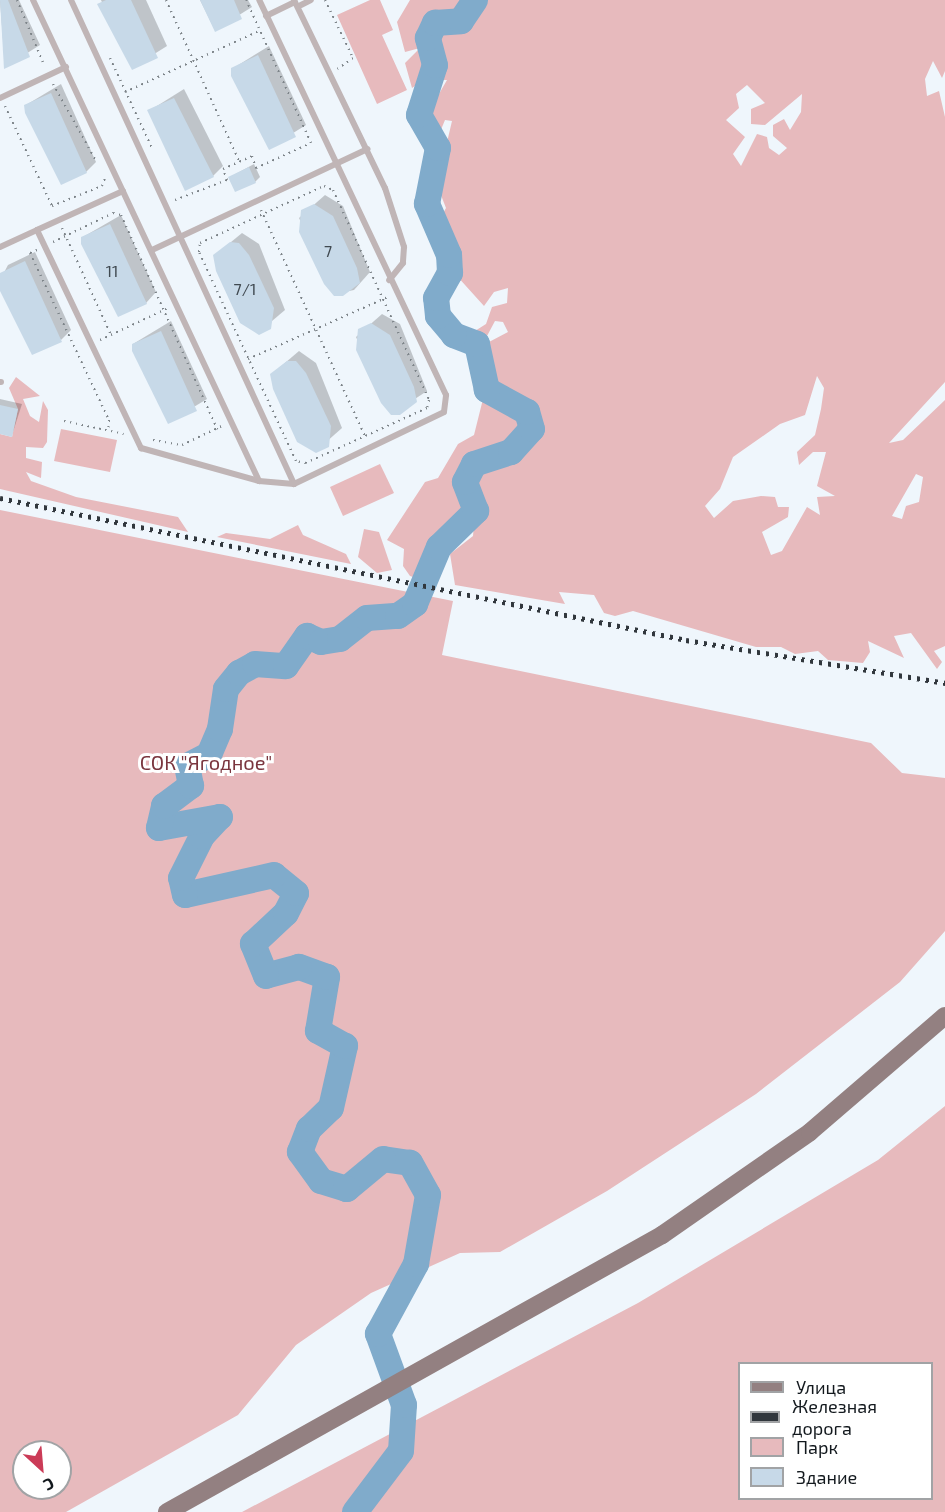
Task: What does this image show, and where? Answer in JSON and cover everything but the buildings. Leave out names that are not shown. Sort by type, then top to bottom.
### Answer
[{"type":"main road","points":[[167,1512],[662,1235],[753,1175],[880,1075],[945,1016]]},
{"type":"lane","points":[[33,0],[259,481]]},
{"type":"lane","points":[[71,0],[177,238],[294,484]]},
{"type":"lane","points":[[37,230],[89,345],[141,448],[259,481],[294,484],[437,418],[447,404],[259,0]]},
{"type":"lane","points":[[266,16],[297,2],[311,0]]},
{"type":"lane","points":[[297,2],[368,149],[404,247],[403,263],[389,279]]},
{"type":"lane","points":[[0,98],[66,67]]},
{"type":"lane","points":[[152,250],[368,149]]},
{"type":"lane","points":[[0,247],[123,191]]},
{"type":"path","points":[[17,0],[46,58],[44,68],[35,72]]},
{"type":"path","points":[[166,0],[239,162]]},
{"type":"path","points":[[172,192],[176,202],[227,180],[223,169],[252,156],[256,168],[311,143],[246,0]]},
{"type":"path","points":[[325,0],[353,58],[332,73]]},
{"type":"path","points":[[115,97],[271,26]]},
{"type":"path","points":[[107,51],[153,152]]},
{"type":"path","points":[[42,88],[58,86],[105,178],[102,186],[52,206]]},
{"type":"path","points":[[14,101],[4,105],[111,335]]},
{"type":"path","points":[[324,186],[333,190],[429,400],[427,408],[306,463],[296,461],[199,252],[200,243],[263,214],[324,186]]},
{"type":"path","points":[[256,201],[371,448]]},
{"type":"path","points":[[108,431],[109,420],[30,253],[113,213],[121,215],[217,429]]},
{"type":"path","points":[[237,364],[396,294]]},
{"type":"path","points":[[89,345],[177,304]]},
{"type":"green space","points":[[370,0],[380,0],[393,30],[382,35],[407,90],[377,104],[337,15]]},
{"type":"green space","points":[[410,0],[945,0],[945,71],[942,78],[933,61],[925,79],[927,96],[939,91],[945,117],[945,382],[889,443],[903,440],[945,400],[945,646],[934,651],[942,662],[937,669],[911,633],[894,636],[904,658],[868,641],[870,652],[863,663],[828,660],[818,651],[795,654],[781,647],[756,647],[633,611],[615,616],[604,613],[594,595],[559,592],[565,604],[455,585],[450,554],[473,536],[474,524],[462,520],[447,525],[440,539],[443,559],[422,564],[434,574],[425,581],[410,576],[403,566],[404,549],[387,540],[425,482],[438,478],[458,444],[474,435],[487,383],[489,342],[508,332],[503,322],[495,321],[487,336],[467,336],[486,324],[492,307],[507,303],[508,288],[494,292],[484,306],[456,275],[455,256],[441,244],[444,234],[438,222],[446,208],[437,185],[452,121],[445,120],[433,149],[420,127],[447,80],[424,80],[412,88],[405,63],[420,48],[405,52],[397,22]],"holes":[[[747,85],[765,103],[751,109],[751,124],[765,125],[802,94],[801,112],[790,130],[784,119],[773,125],[773,136],[787,148],[779,155],[769,148],[767,137],[757,134],[741,166],[733,154],[745,137],[726,120],[739,108],[736,94]],[[817,376],[824,388],[815,435],[797,452],[799,465],[813,452],[826,452],[817,486],[835,496],[817,497],[820,515],[807,507],[782,551],[771,555],[762,532],[788,517],[789,507],[778,507],[775,497],[761,496],[733,501],[714,518],[705,506],[720,489],[733,457],[780,424],[805,415]],[[916,474],[923,477],[919,502],[906,506],[902,519],[892,516]]]},
{"type":"green space","points":[[16,377],[40,396],[23,399],[30,416],[39,422],[43,401],[48,410],[47,442],[43,448],[26,447],[26,458],[42,462],[41,478],[26,472],[31,481],[76,497],[178,517],[188,532],[0,489],[0,434],[12,437],[18,409],[9,388]]},
{"type":"green space","points":[[61,429],[117,440],[110,472],[54,461]]},
{"type":"green space","points":[[380,464],[394,493],[343,516],[330,487]]},
{"type":"green space","name":"СОК \"Ягодное\"","points":[[0,510],[453,601],[442,655],[871,743],[902,773],[945,778],[945,931],[900,982],[756,1094],[607,1191],[500,1252],[460,1253],[371,1293],[296,1345],[238,1415],[66,1512],[0,1512]]},
{"type":"green space","points":[[298,525],[303,535],[346,554],[351,564],[217,537],[226,533],[270,539]]},
{"type":"green space","points":[[364,529],[379,532],[392,570],[377,573],[358,557]]},
{"type":"green space","points":[[945,1106],[945,1512],[242,1512],[638,1303],[878,1160]]},
{"type":"waterway","points":[[355,1512],[401,1451],[404,1405],[378,1334],[416,1264],[428,1195],[410,1163],[383,1159],[347,1189],[321,1181],[300,1152],[309,1129],[331,1108],[345,1046],[318,1031],[327,977],[299,967],[266,976],[253,944],[286,913],[296,893],[274,875],[185,895],[181,878],[202,836],[220,817],[159,828],[164,806],[191,786],[187,766],[209,755],[220,729],[226,689],[239,673],[255,664],[286,666],[307,636],[321,642],[340,639],[367,618],[398,616],[415,604],[439,547],[476,511],[465,482],[474,464],[511,452],[532,429],[527,412],[487,390],[477,344],[454,335],[438,316],[436,298],[450,273],[449,255],[427,204],[438,148],[419,115],[435,65],[428,38],[435,23],[461,21],[475,0]]},
{"type":"railway","points":[[0,498],[686,640],[945,683]]}]
